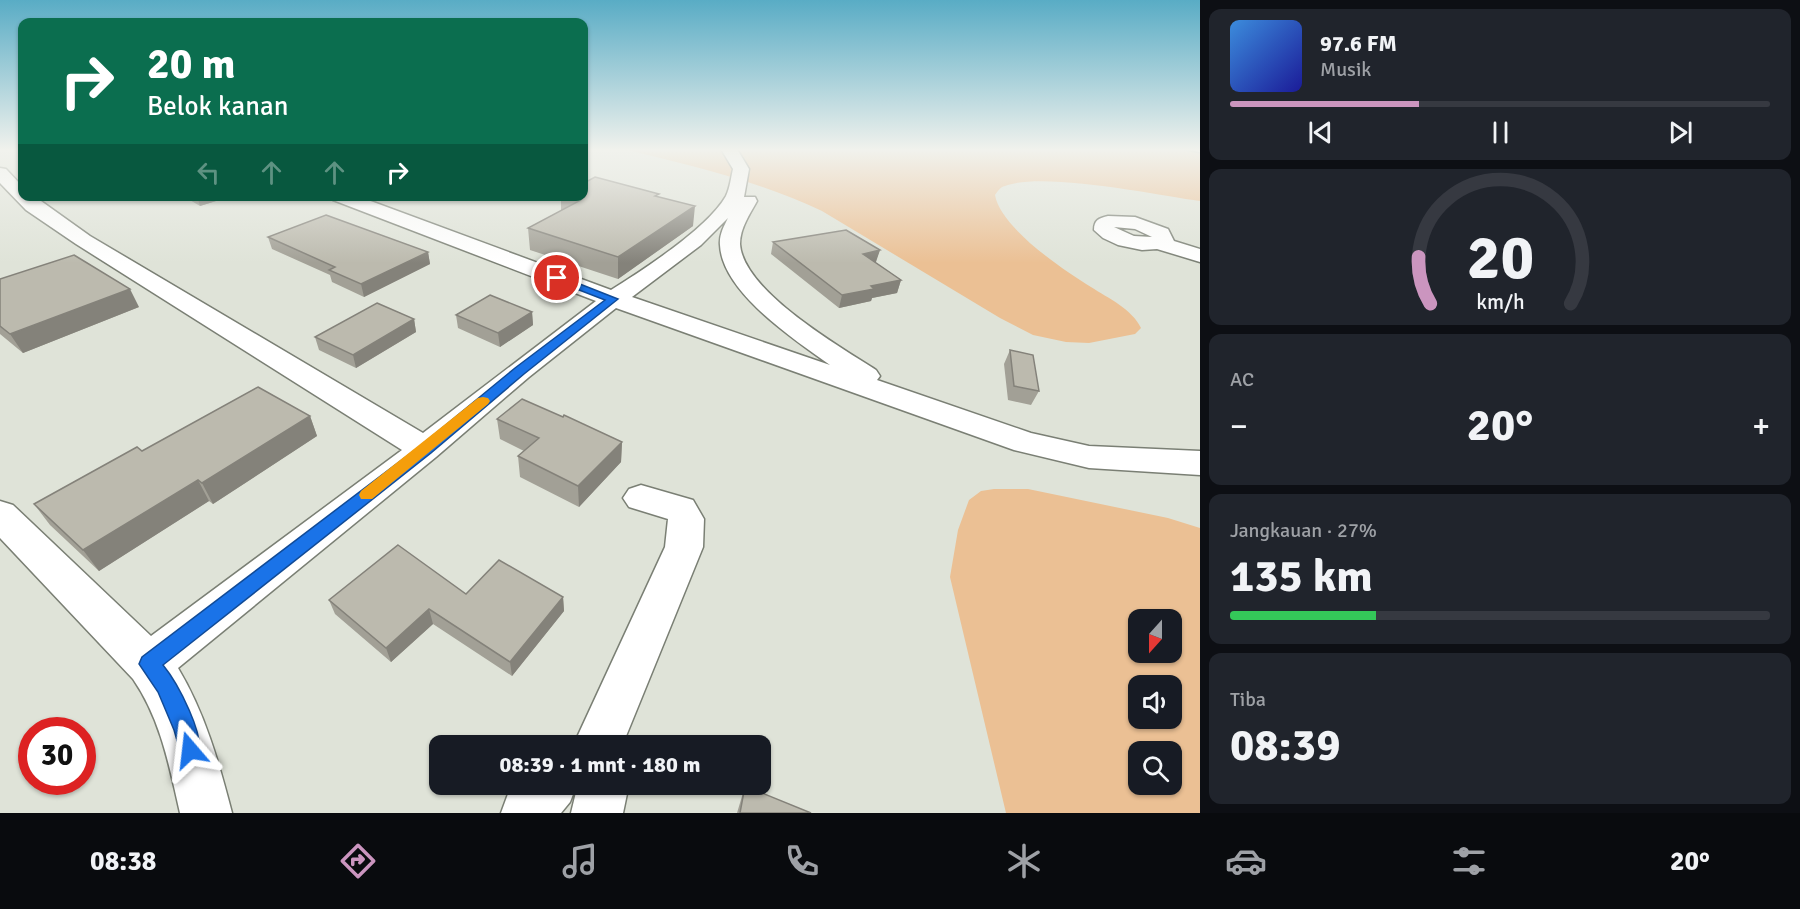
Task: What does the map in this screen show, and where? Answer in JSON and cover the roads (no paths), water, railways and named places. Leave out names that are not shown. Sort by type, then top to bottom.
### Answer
[{"type":"street","points":[[737,187],[728,218],[729,249],[745,282],[755,294],[813,340],[898,398]]},
{"type":"street","points":[[149,664],[426,449],[519,371],[613,299],[728,218],[751,195],[753,187]]},
{"type":"street","points":[[28,201],[83,240],[426,449]]},
{"type":"street","points":[[352,201],[613,299],[1025,442],[1079,454],[1170,463],[1200,463]]},
{"type":"street","points":[[698,211],[728,218]]},
{"type":"street","points":[[1160,243],[1200,256]]},
{"type":"street","points":[[602,735],[684,546],[686,519],[680,509],[641,498]]},
{"type":"street","points":[[0,515],[149,664],[165,685],[185,729],[206,813]]},
{"type":"street","points":[[526,813],[542,795]]},
{"type":"street","points":[[597,813],[601,795]]}]
